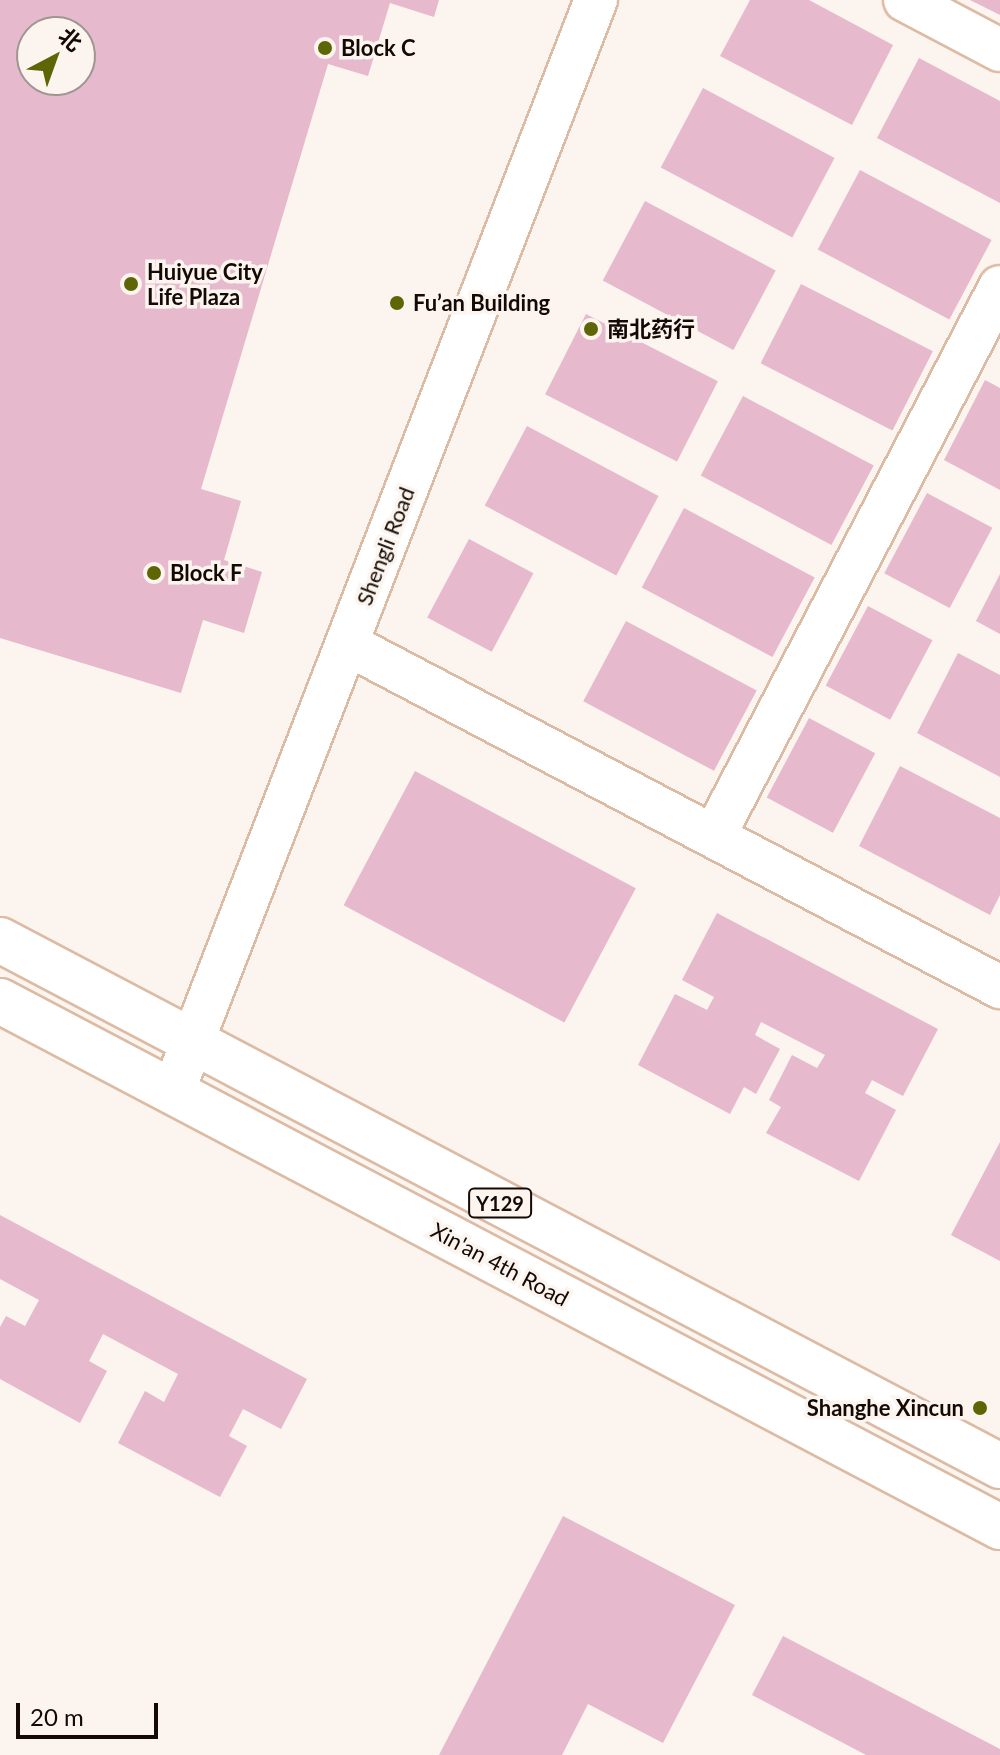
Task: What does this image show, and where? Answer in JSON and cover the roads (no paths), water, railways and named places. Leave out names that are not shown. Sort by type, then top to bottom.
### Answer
[{"type":"main road","name":"Y129","points":[[0,940],[1000,1466]]},
{"type":"main road","name":"Xin'an 4th Road","points":[[0,1001],[1000,1527]]},
{"type":"street","name":"Shengli Road","points":[[173,1092],[596,0]]},
{"type":"street","points":[[905,0],[1000,50]]},
{"type":"street","points":[[714,836],[1000,287]]},
{"type":"street","points":[[347,644],[1000,987]]},
{"type":"place","name":"Block C","points":[[325,48]]},
{"type":"place","name":"Huiyue City Life Plaza","points":[[131,284]]},
{"type":"place","name":"Fu’an Building","points":[[397,303]]},
{"type":"place","name":"南北药行","points":[[591,329]]},
{"type":"place","name":"Block F","points":[[154,573]]},
{"type":"place","name":"Shanghe Xincun","points":[[980,1408]]}]
